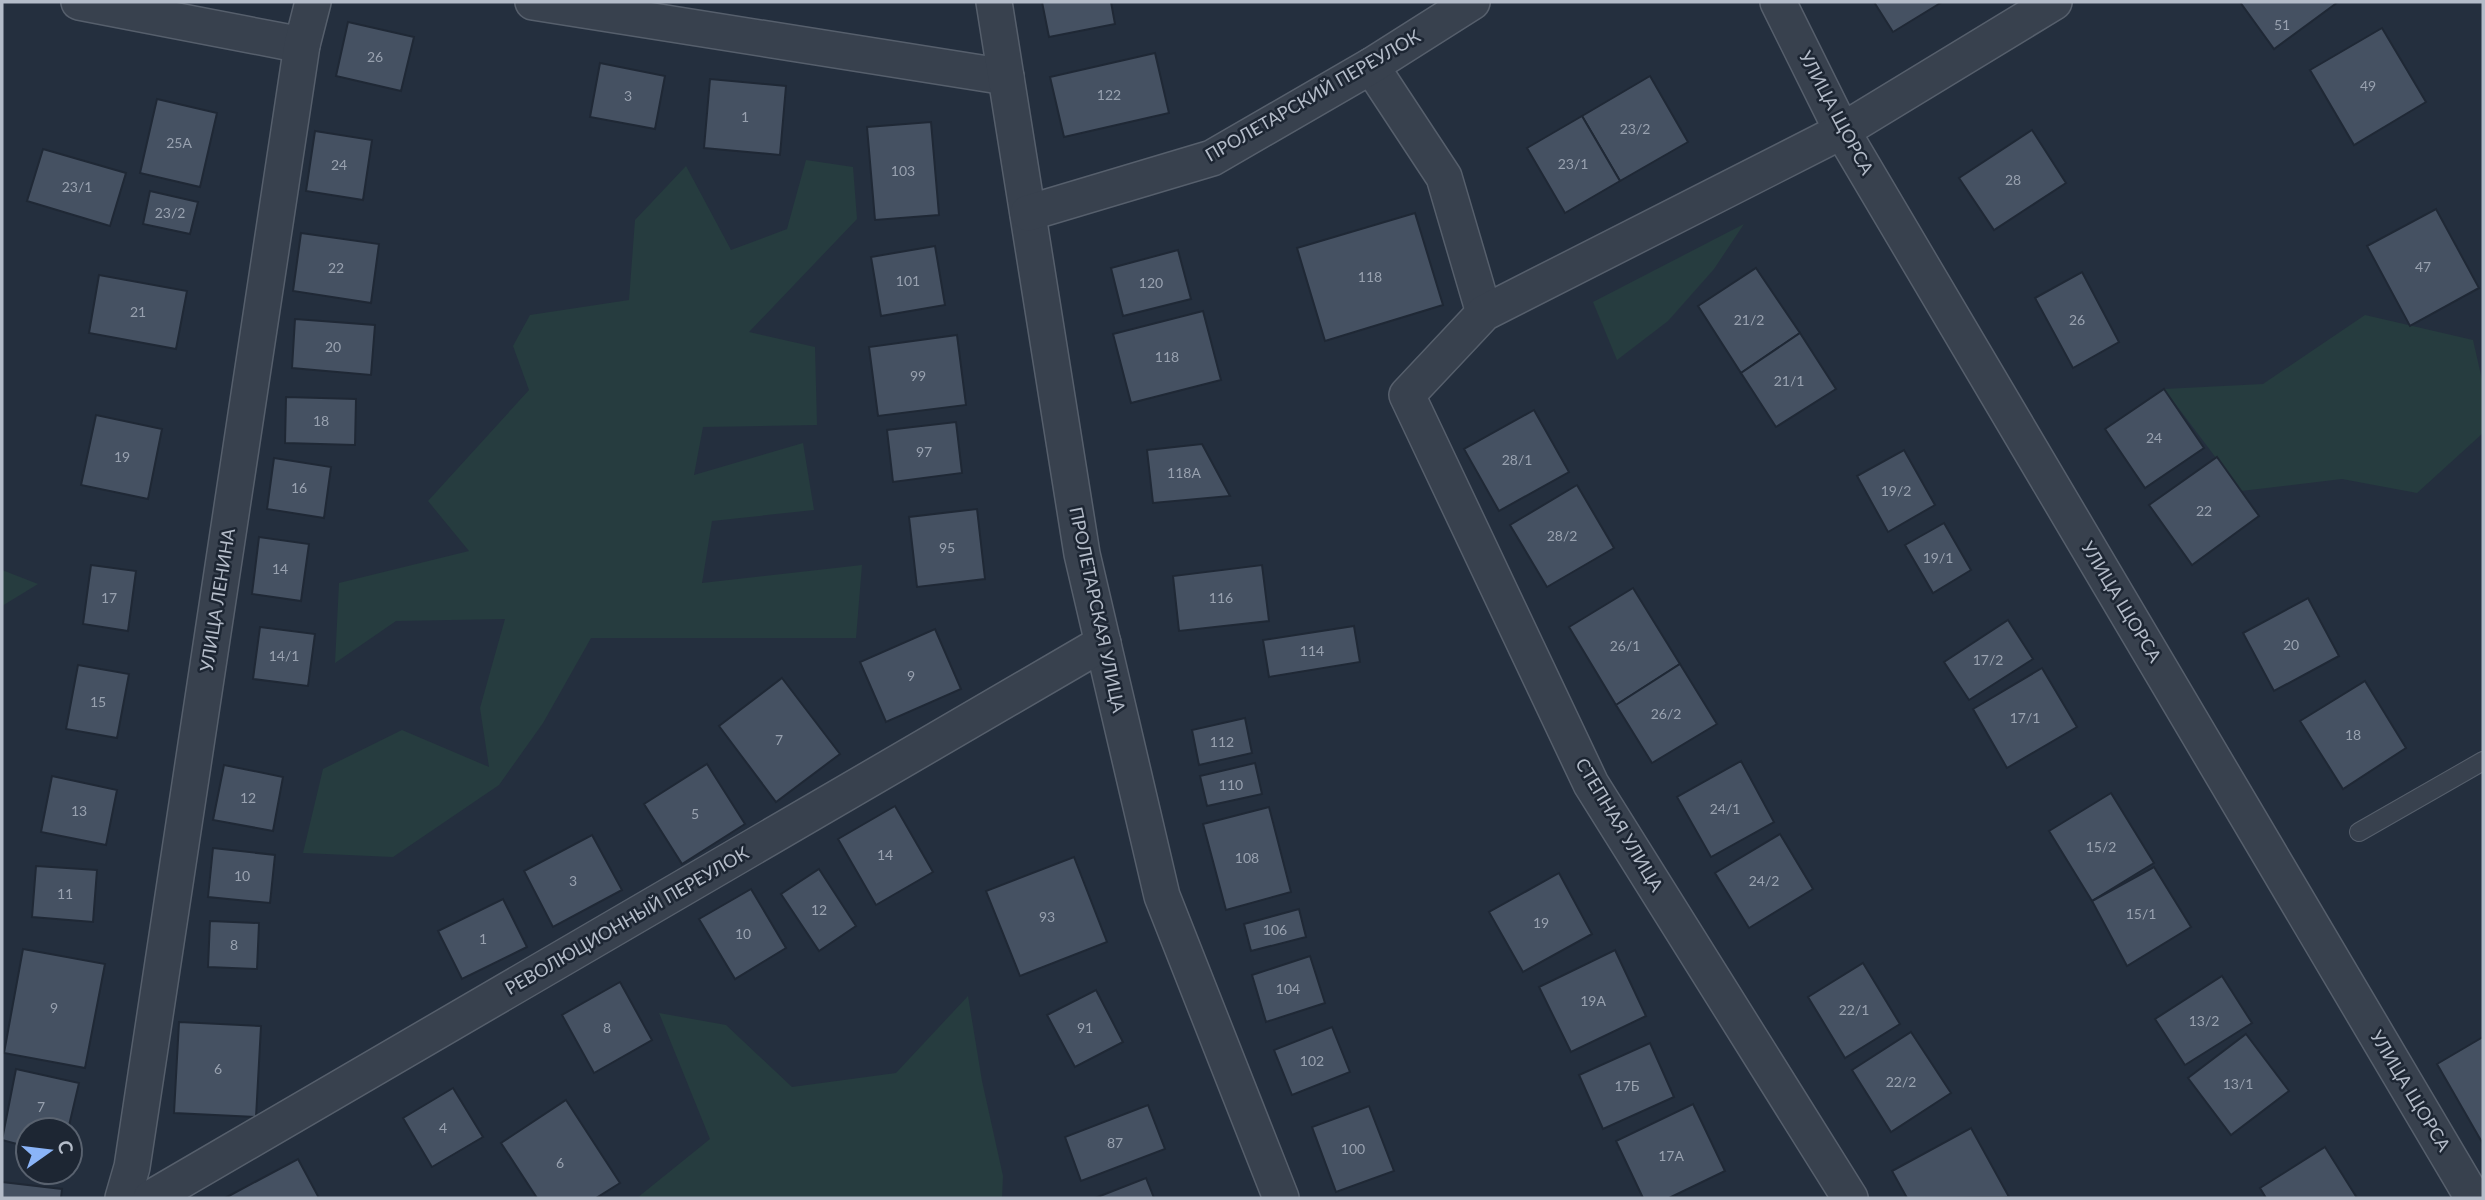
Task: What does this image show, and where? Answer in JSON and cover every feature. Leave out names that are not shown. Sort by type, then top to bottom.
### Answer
[{"type":"street","points":[[79,2],[302,45]]},
{"type":"street","name":"УЛИЦА ЛЕНИНА","points":[[123,1198],[132,1167],[302,45],[313,2]]},
{"type":"street","points":[[533,2],[1006,77]]},
{"type":"street","name":"ПРОЛЕТАРСКАЯ УЛИЦА","points":[[994,2],[1082,554],[1163,896],[1281,1198]]},
{"type":"street","name":"ПРОЛЕТАРСКИЙ ПЕРЕУЛОК","points":[[1028,213],[1212,158],[1371,66],[1472,2]]},
{"type":"street","name":"УЛИЦА ЩОРСА","points":[[1778,2],[1842,131],[2473,1198]]},
{"type":"street","points":[[1371,66],[1444,177],[1485,313],[1842,131],[2054,2]]},
{"type":"street","name":"СТЕПНАЯ УЛИЦА","points":[[1485,313],[1407,395],[1591,784],[1850,1198]]},
{"type":"street","name":"РЕВОЛЮЦИОННЫЙ ПЕРЕУЛОК","points":[[151,1198],[1103,643]]},
{"type":"lane","points":[[2359,832],[2483,761]]},
{"type":"green space","points":[[806,160],[853,167],[857,219],[749,332],[815,347],[817,425],[703,427],[694,475],[803,443],[814,510],[712,521],[702,583],[862,565],[856,638],[591,638],[543,723],[499,785],[393,857],[303,853],[323,769],[402,730],[489,767],[480,708],[505,619],[396,621],[335,663],[339,583],[469,551],[428,501],[529,390],[513,346],[530,315],[629,300],[635,220],[686,166],[731,250],[787,229]]},
{"type":"green space","points":[[1744,224],[1714,269],[1668,321],[1617,360],[1593,302]]},
{"type":"green space","points":[[2365,315],[2473,340],[2483,384],[2483,433],[2417,493],[2342,479],[2241,491],[2164,389],[2263,384]]},
{"type":"green space","points":[[2,570],[38,584],[2,606]]},
{"type":"green space","points":[[968,996],[982,1081],[1003,1176],[1002,1198],[637,1198],[710,1139],[659,1013],[726,1025],[792,1087],[896,1073]]},
{"type":"building","points":[[1042,2],[1111,2],[1115,24],[1049,37]]},
{"type":"building","points":[[1874,2],[1942,2],[1893,32]]},
{"type":"building","points":[[2240,2],[2338,2],[2274,49]]},
{"type":"building","points":[[348,22],[414,37],[401,91],[336,76]]},
{"type":"building","points":[[2382,28],[2426,102],[2354,145],[2310,70]]},
{"type":"building","points":[[1155,53],[1169,113],[1064,137],[1050,77]]},
{"type":"building","points":[[600,63],[665,76],[655,129],[590,117]]},
{"type":"building","points":[[1650,76],[1688,142],[1620,181],[1582,116]]},
{"type":"building","points":[[710,79],[786,86],[780,155],[704,148]]},
{"type":"building","points":[[157,99],[217,113],[200,187],[140,173]]},
{"type":"building","points":[[1582,116],[1620,181],[1565,213],[1527,148]]},
{"type":"building","points":[[931,122],[939,215],[875,220],[867,127]]},
{"type":"building","points":[[2032,130],[2066,183],[1994,230],[1959,178]]},
{"type":"building","points":[[315,131],[372,140],[363,200],[306,191]]},
{"type":"building","points":[[43,149],[126,173],[110,226],[27,201]]},
{"type":"building","points":[[150,191],[198,202],[190,234],[143,224]]},
{"type":"building","points":[[2436,209],[2479,288],[2410,326],[2367,246]]},
{"type":"building","points":[[1415,213],[1443,305],[1325,341],[1297,248]]},
{"type":"building","points":[[301,233],[379,244],[371,303],[293,291]]},
{"type":"building","points":[[935,246],[945,305],[881,316],[871,257]]},
{"type":"building","points":[[1178,250],[1191,299],[1123,316],[1111,268]]},
{"type":"building","points":[[1756,268],[1800,333],[1741,373],[1698,306]]},
{"type":"building","points":[[2082,272],[2119,342],[2073,368],[2035,298]]},
{"type":"building","points":[[99,275],[187,291],[176,349],[89,333]]},
{"type":"building","points":[[1203,311],[1221,380],[1131,403],[1113,334]]},
{"type":"building","points":[[295,319],[375,325],[371,375],[292,368]]},
{"type":"building","points":[[1800,333],[1836,389],[1776,427],[1741,373]]},
{"type":"building","points":[[957,335],[966,405],[878,416],[869,347]]},
{"type":"building","points":[[2164,389],[2204,448],[2145,488],[2105,429]]},
{"type":"building","points":[[286,397],[356,399],[355,445],[285,443]]},
{"type":"building","points":[[1534,410],[1569,472],[1499,511],[1464,449]]},
{"type":"building","points":[[96,415],[162,429],[148,499],[81,485]]},
{"type":"building","points":[[956,422],[962,473],[893,482],[887,430]]},
{"type":"building","points":[[1202,444],[1230,496],[1153,503],[1147,450]]},
{"type":"building","points":[[1904,450],[1935,505],[1888,532],[1857,476]]},
{"type":"building","points":[[2217,457],[2259,516],[2192,565],[2149,505]]},
{"type":"building","points":[[274,458],[331,467],[324,518],[267,509]]},
{"type":"building","points":[[1577,485],[1614,548],[1547,587],[1510,525]]},
{"type":"building","points":[[977,509],[985,579],[917,587],[909,517]]},
{"type":"building","points":[[1944,523],[1971,570],[1933,593],[1905,545]]},
{"type":"building","points":[[259,537],[309,544],[301,601],[252,594]]},
{"type":"building","points":[[91,565],[136,571],[128,631],[83,624]]},
{"type":"building","points":[[1262,565],[1269,621],[1179,631],[1173,576]]},
{"type":"building","points":[[1633,588],[1680,664],[1616,705],[1569,627]]},
{"type":"building","points":[[2308,598],[2339,656],[2274,691],[2243,633]]},
{"type":"building","points":[[2008,620],[2033,659],[1969,700],[1944,662]]},
{"type":"building","points":[[1354,626],[1360,662],[1269,677],[1263,640]]},
{"type":"building","points":[[260,627],[315,634],[308,686],[253,679]]},
{"type":"building","points":[[935,629],[961,689],[886,722],[860,662]]},
{"type":"building","points":[[1680,664],[1717,724],[1652,763],[1616,705]]},
{"type":"building","points":[[78,665],[129,674],[117,738],[66,729]]},
{"type":"building","points":[[2042,668],[2077,727],[2007,768],[1973,709]]},
{"type":"building","points":[[782,678],[840,754],[776,802],[719,726]]},
{"type":"building","points":[[2365,681],[2406,748],[2343,789],[2300,721]]},
{"type":"building","points":[[1245,718],[1252,753],[1199,765],[1192,730]]},
{"type":"building","points":[[1741,761],[1774,822],[1711,857],[1677,797]]},
{"type":"building","points":[[1255,763],[1262,794],[1207,806],[1200,776]]},
{"type":"building","points":[[707,764],[745,824],[682,864],[644,804]]},
{"type":"building","points":[[224,765],[283,777],[273,831],[213,820]]},
{"type":"building","points":[[52,776],[117,790],[106,845],[41,832]]},
{"type":"building","points":[[2111,793],[2154,863],[2092,901],[2049,831]]},
{"type":"building","points":[[895,806],[933,872],[876,905],[838,839]]},
{"type":"building","points":[[1269,807],[1291,892],[1226,910],[1203,824]]},
{"type":"building","points":[[1780,834],[1813,889],[1749,928],[1715,873]]},
{"type":"building","points":[[592,835],[622,890],[553,927],[524,871]]},
{"type":"building","points":[[213,848],[275,855],[270,903],[208,897]]},
{"type":"building","points":[[1074,857],[1107,942],[1020,976],[986,891]]},
{"type":"building","points":[[36,866],[97,870],[93,922],[32,917]]},
{"type":"building","points":[[2154,867],[2191,927],[2127,966],[2092,901]]},
{"type":"building","points":[[819,869],[856,926],[819,951],[781,894]]},
{"type":"building","points":[[1559,873],[1592,934],[1523,972],[1489,912]]},
{"type":"building","points":[[751,889],[786,948],[735,979],[699,919]]},
{"type":"building","points":[[503,899],[527,947],[462,979],[438,931]]},
{"type":"building","points":[[1299,909],[1306,937],[1251,951],[1244,924]]},
{"type":"building","points":[[210,921],[259,923],[257,969],[208,967]]},
{"type":"building","points":[[23,949],[105,964],[85,1068],[4,1053]]},
{"type":"building","points":[[1615,950],[1646,1016],[1571,1052],[1539,987]]},
{"type":"building","points":[[1310,956],[1325,1003],[1266,1022],[1252,975]]},
{"type":"building","points":[[1863,963],[1900,1024],[1845,1058],[1808,997]]},
{"type":"building","points":[[2222,976],[2252,1023],[2185,1065],[2155,1019]]},
{"type":"building","points":[[620,982],[652,1040],[594,1073],[562,1015]]},
{"type":"building","points":[[1096,990],[1123,1042],[1075,1067],[1047,1015]]},
{"type":"building","points":[[179,1022],[261,1026],[256,1117],[174,1113]]},
{"type":"building","points":[[1332,1027],[1350,1072],[1292,1095],[1274,1050]]},
{"type":"building","points":[[1911,1032],[1951,1093],[1891,1132],[1852,1070]]},
{"type":"building","points":[[2246,1034],[2289,1091],[2231,1135],[2188,1078]]},
{"type":"building","points":[[2483,1037],[2483,1144],[2437,1064]]},
{"type":"building","points":[[1650,1043],[1674,1097],[1603,1129],[1579,1075]]},
{"type":"building","points":[[16,1069],[79,1083],[71,1116],[14,1116],[14,1143],[2,1140]]},
{"type":"building","points":[[453,1088],[483,1137],[432,1167],[403,1118]]},
{"type":"building","points":[[566,1100],[620,1183],[596,1198],[537,1198],[501,1143]]},
{"type":"building","points":[[1693,1104],[1725,1171],[1669,1198],[1643,1198],[1616,1141]]},
{"type":"building","points":[[1148,1105],[1165,1149],[1081,1181],[1065,1137]]},
{"type":"building","points":[[1369,1106],[1394,1171],[1336,1192],[1312,1127]]},
{"type":"building","points":[[1971,1128],[2009,1197],[1907,1198],[1892,1171]]},
{"type":"building","points":[[2325,1147],[2357,1198],[2266,1198],[2260,1188]]},
{"type":"building","points":[[298,1159],[319,1198],[225,1198]]},
{"type":"building","points":[[1146,1178],[1154,1198],[1095,1198]]},
{"type":"building","points":[[2,1182],[14,1183],[14,1186],[62,1189],[61,1198],[2,1198]]}]
